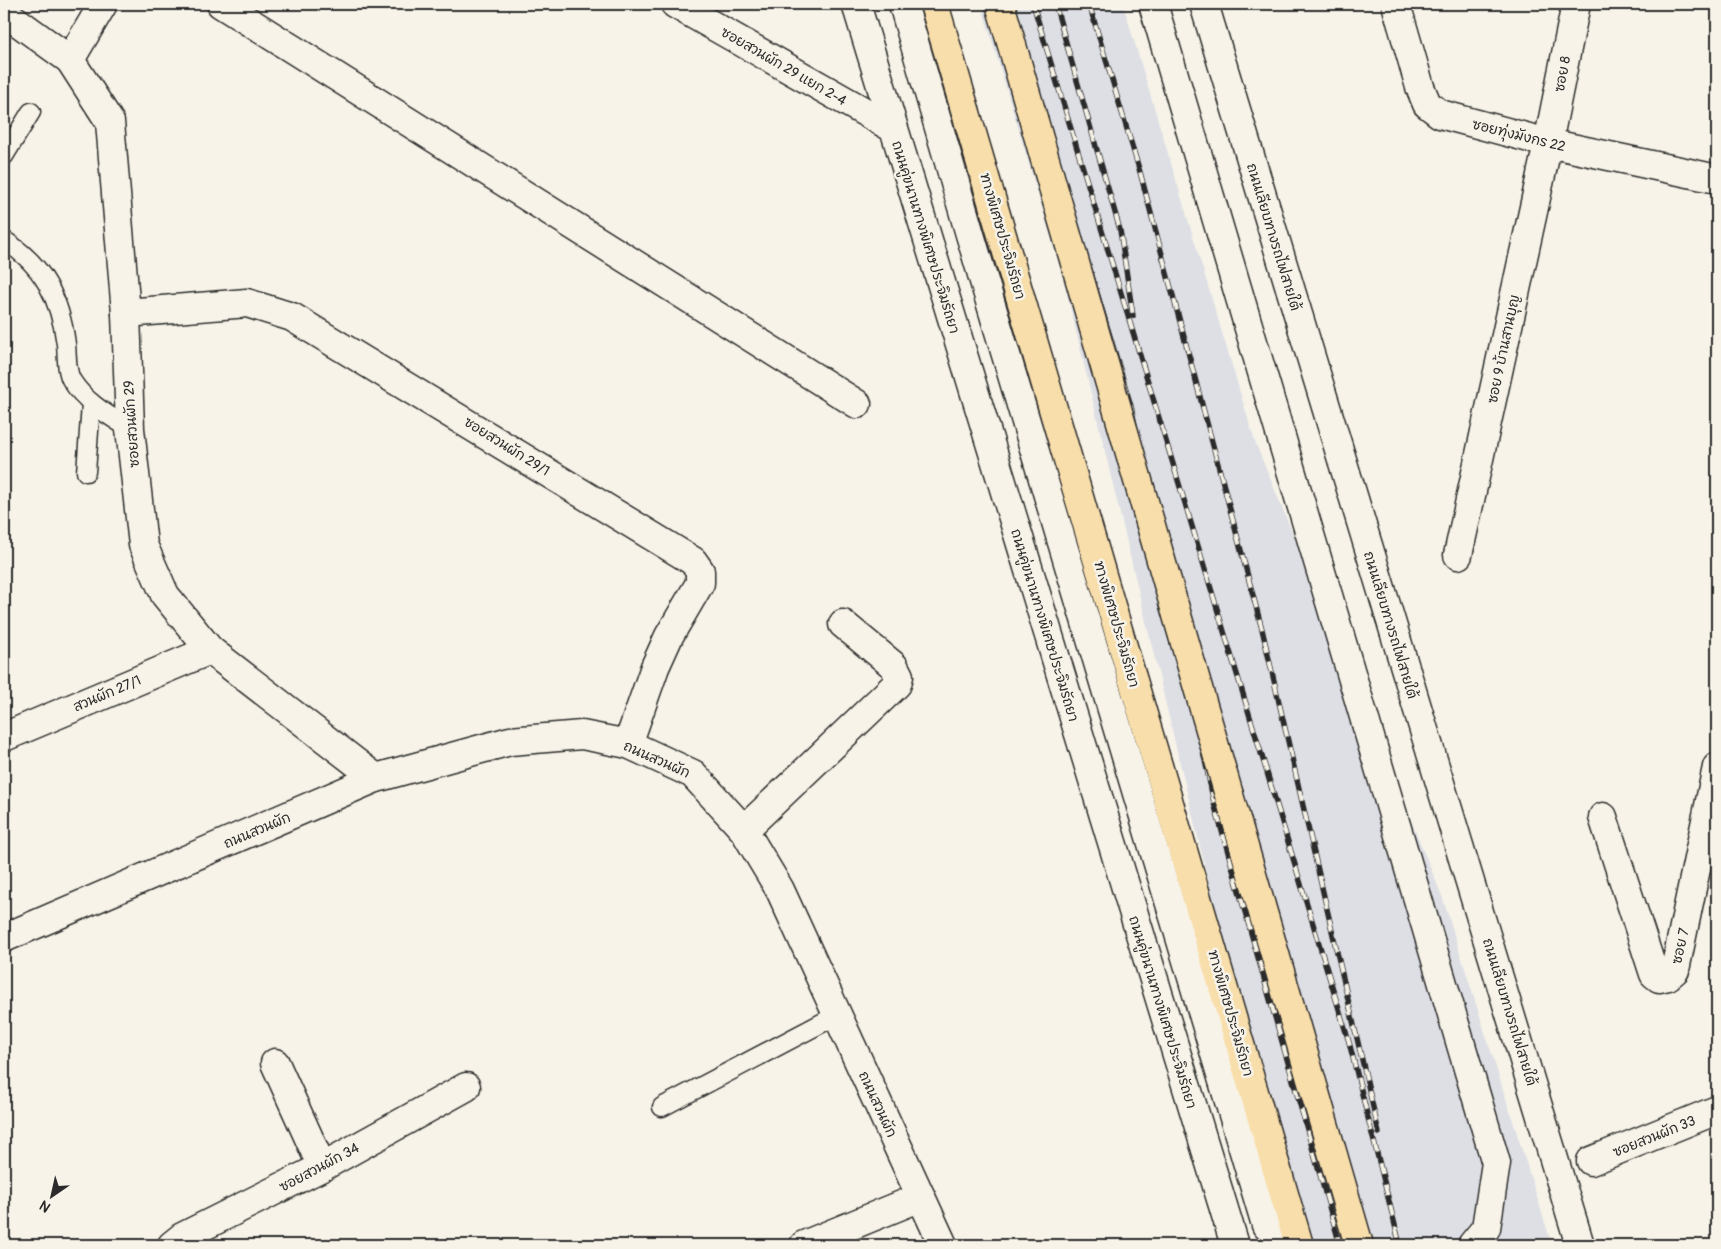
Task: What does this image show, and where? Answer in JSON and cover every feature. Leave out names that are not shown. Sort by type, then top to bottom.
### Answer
[{"type":"highway","name":"ทางพิเศษประจิมรัถยา","points":[[934,4],[1299,1245]]},
{"type":"highway","points":[[1000,4],[1359,1245]]},
{"type":"street","points":[[70,60],[103,4]]},
{"type":"street","points":[[221,4],[857,404]]},
{"type":"street","name":"ซอยสวนผัก 29 แยก 2-4","points":[[674,4],[892,128]]},
{"type":"street","name":"ถนนคู่ขนานทางพิเศษประจิมรัถยา","points":[[856,4],[892,128],[1235,1245]]},
{"type":"street","points":[[903,4],[1266,1225],[1286,1245]]},
{"type":"street","points":[[1153,4],[1496,1163],[1486,1228],[1472,1245]]},
{"type":"street","name":"ถนนเลียบทางรถไฟสายใต้","points":[[1204,4],[1580,1245]]},
{"type":"street","name":"ซอยทุ่งมังกร 22","points":[[1396,4],[1420,87],[1428,104],[1440,114],[1548,143],[1717,180]]},
{"type":"street","name":"ซอย 8","points":[[1548,143],[1576,4]]},
{"type":"street","name":"ซอยสวนผัก 29","points":[[4,12],[70,60],[110,122],[126,313],[130,429],[143,545],[165,595],[210,650],[376,778]]},
{"type":"street","name":"ซอย 9 บ้านสานบุญ","points":[[1458,555],[1548,143]]},
{"type":"street","name":"ซอยสวนผัก 29/1","points":[[126,313],[247,303],[292,317],[693,561],[700,571],[700,583],[669,636],[655,668],[628,744]]},
{"type":"street","points":[[744,830],[897,684],[900,676],[894,666],[843,624]]},
{"type":"street","name":"สวนผัก 27/1","points":[[4,736],[210,650]]},
{"type":"street","name":"ถนนสวนผัก","points":[[4,938],[376,778],[510,741],[582,735],[628,744],[693,774],[744,830],[780,890],[943,1245]]},
{"type":"street","name":"ซอย 7","points":[[1603,817],[1654,974],[1659,978],[1668,976],[1675,970],[1717,766]]},
{"type":"street","points":[[275,1063],[322,1167]]},
{"type":"street","name":"ซอยสวนผัก 34","points":[[172,1245],[182,1237],[322,1167],[466,1087]]},
{"type":"street","name":"ซอยสวนผัก 33","points":[[1590,1161],[1717,1110]]},
{"type":"street","points":[[804,1245],[921,1196]]},
{"type":"lane","points":[[4,156],[31,112]]},
{"type":"lane","points":[[4,240],[20,250],[50,285],[62,317],[70,379],[91,404],[130,429]]},
{"type":"lane","points":[[86,472],[91,404]]},
{"type":"lane","points":[[662,1107],[837,1015]]},
{"type":"shaded area","points":[[981,4],[1123,4],[1255,442],[1442,896],[1552,1245],[1296,1245],[1064,281]]},
{"type":"railway","points":[[1010,4],[1131,406],[1214,803],[1340,1245]]},
{"type":"railway","points":[[1033,4],[1349,1042],[1400,1245]]},
{"type":"railway","points":[[1055,4],[1120,230],[1133,316]]},
{"type":"railway","points":[[1089,4],[1140,172],[1262,629],[1379,1133]]}]
